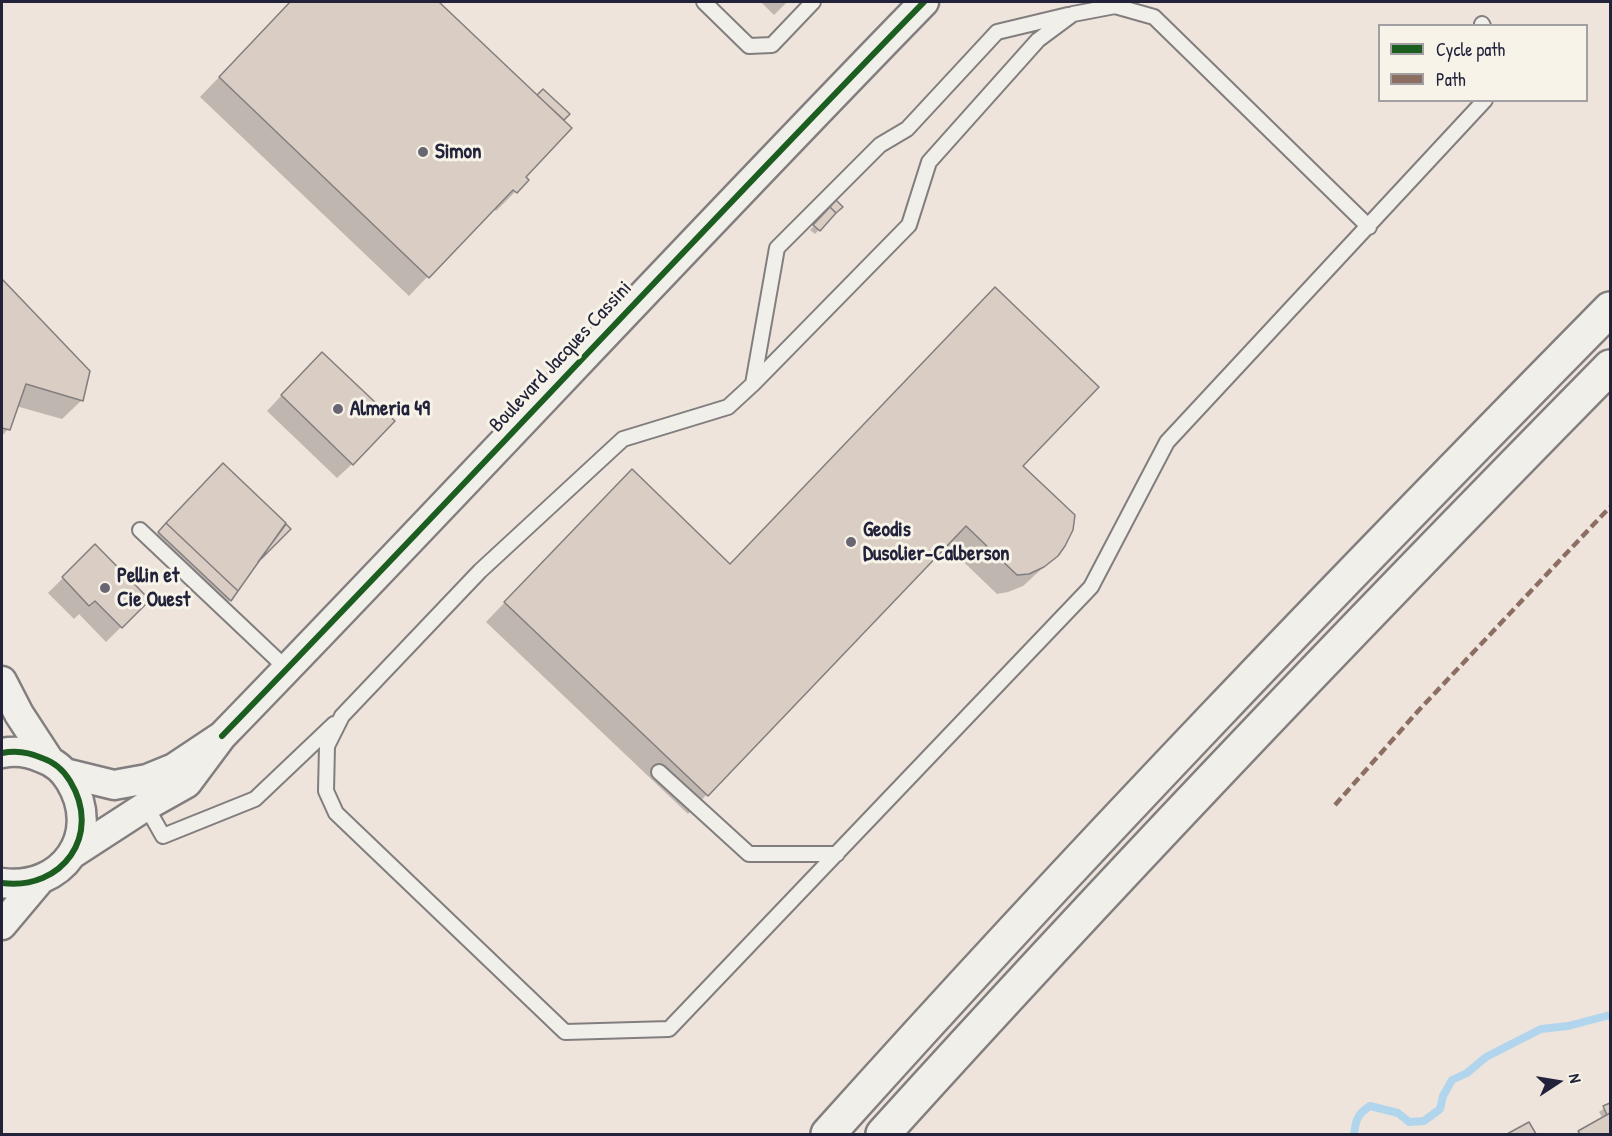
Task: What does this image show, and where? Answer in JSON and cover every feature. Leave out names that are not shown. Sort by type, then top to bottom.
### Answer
[{"type":"highway","points":[[828,1134],[922,1029],[1225,704],[1611,309]]},
{"type":"highway","points":[[883,1134],[1284,702],[1611,367]]},
{"type":"street","name":"Boulevard Jacques Cassini","points":[[39,881],[58,870],[72,854],[146,806],[187,783],[222,736],[759,171],[924,2]]},
{"type":"street","points":[[2,681],[19,714],[77,792],[82,812],[81,834],[72,854]]},
{"type":"street","name":"Boulevard Jacques Cassini","points":[[2,753],[10,751],[30,753],[57,767],[114,785],[147,779],[174,768],[222,736]]},
{"type":"street","points":[[2,884],[18,886],[39,881]]},
{"type":"street","points":[[2,925],[39,881]]},
{"type":"lane","points":[[704,2],[749,46],[772,45],[813,2]]},
{"type":"lane","points":[[753,384],[777,248],[880,146],[907,129],[997,32],[1115,6],[1154,17],[1369,227]]},
{"type":"lane","points":[[146,806],[163,836],[255,799],[342,716],[480,571],[623,439],[728,407],[909,225],[929,162],[1038,40],[1072,14]]},
{"type":"lane","points":[[342,716],[327,746],[326,791],[336,813],[565,1032],[669,1029],[1091,587],[1167,442],[1483,102]]},
{"type":"lane","points":[[140,530],[287,669]]},
{"type":"lane","points":[[659,772],[749,854],[837,854]]},
{"type":"building","name":"Simon","points":[[290,2],[439,2],[572,128],[526,177],[529,180],[517,193],[513,190],[429,278],[219,77]]},
{"type":"building","points":[[543,89],[570,114],[564,120],[537,95]]},
{"type":"building","points":[[836,200],[843,207],[836,213],[830,207]]},
{"type":"building","points":[[830,207],[836,213],[820,231],[813,225]]},
{"type":"building","points":[[2,279],[90,371],[83,401],[26,384],[10,430],[2,428]]},
{"type":"building","name":"Geodis Dusolier-Calberson","points":[[995,287],[1099,387],[1023,466],[1075,515],[1073,530],[1065,546],[1058,556],[1044,567],[1029,574],[1017,575],[966,526],[708,796],[504,602],[632,469],[730,564]]},
{"type":"building","points":[[322,352],[395,421],[353,465],[281,395]]},
{"type":"building","points":[[223,463],[286,523],[238,591],[166,523]]},
{"type":"building","points":[[166,523],[238,591],[231,601],[158,532]]},
{"type":"building","points":[[286,524],[291,529],[258,562]]},
{"type":"building","name":"Pellin et Cie Ouest","points":[[95,544],[150,600],[122,628],[95,601],[89,606],[62,577]]},
{"type":"building","points":[[1610,1103],[1610,1113],[1607,1115],[1603,1106]]},
{"type":"building","points":[[1610,1113],[1610,1134],[1580,1134],[1578,1131]]},
{"type":"building","points":[[1529,1122],[1536,1134],[1507,1134]]},
{"type":"waterway","points":[[1354,1134],[1358,1118],[1370,1106],[1398,1113],[1409,1122],[1424,1121],[1440,1109],[1443,1096],[1452,1080],[1467,1073],[1486,1057],[1541,1029],[1568,1026],[1610,1015]]},
{"type":"marked path","points":[[1335,805],[1419,710],[1610,507]]},
{"type":"cycle path","points":[[222,736],[924,2]]},
{"type":"cycle path","points":[[2,753],[27,753],[58,767],[70,781],[79,801],[82,821],[79,839],[71,855],[59,868],[43,878],[24,883],[2,883]]},
{"type":"place","name":"Simon","points":[[423,152]]},
{"type":"place","name":"Almeria 49","points":[[338,409]]},
{"type":"place","name":"Geodis Dusolier-Calberson","points":[[851,542]]},
{"type":"place","name":"Pellin et Cie Ouest","points":[[105,588]]}]
